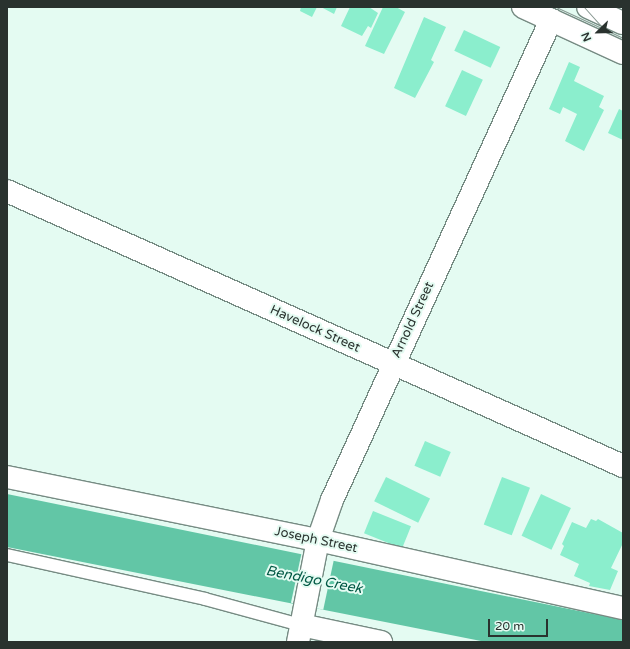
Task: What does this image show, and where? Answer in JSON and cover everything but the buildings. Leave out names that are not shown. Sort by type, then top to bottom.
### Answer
[{"type":"main road","points":[[523,7],[553,13],[623,53]]},
{"type":"main road","name":"Arnold Street","points":[[302,624],[318,544],[332,500],[553,13]]},
{"type":"main road","name":"Havelock Street","points":[[7,191],[623,466]]},
{"type":"main road","name":"Joseph Street","points":[[7,477],[623,608]]},
{"type":"main road","points":[[302,624],[381,642]]},
{"type":"lane","points":[[7,555],[198,598],[302,624]]},
{"type":"water","name":"Bendigo Creek","points":[[7,494],[623,620],[623,642],[486,642],[7,547]]},
{"type":"pier","points":[[302,551],[334,558],[323,610],[291,603]]},
{"type":"tram line","points":[[556,7],[623,38]]},
{"type":"tram line","points":[[584,7],[600,25]]}]
